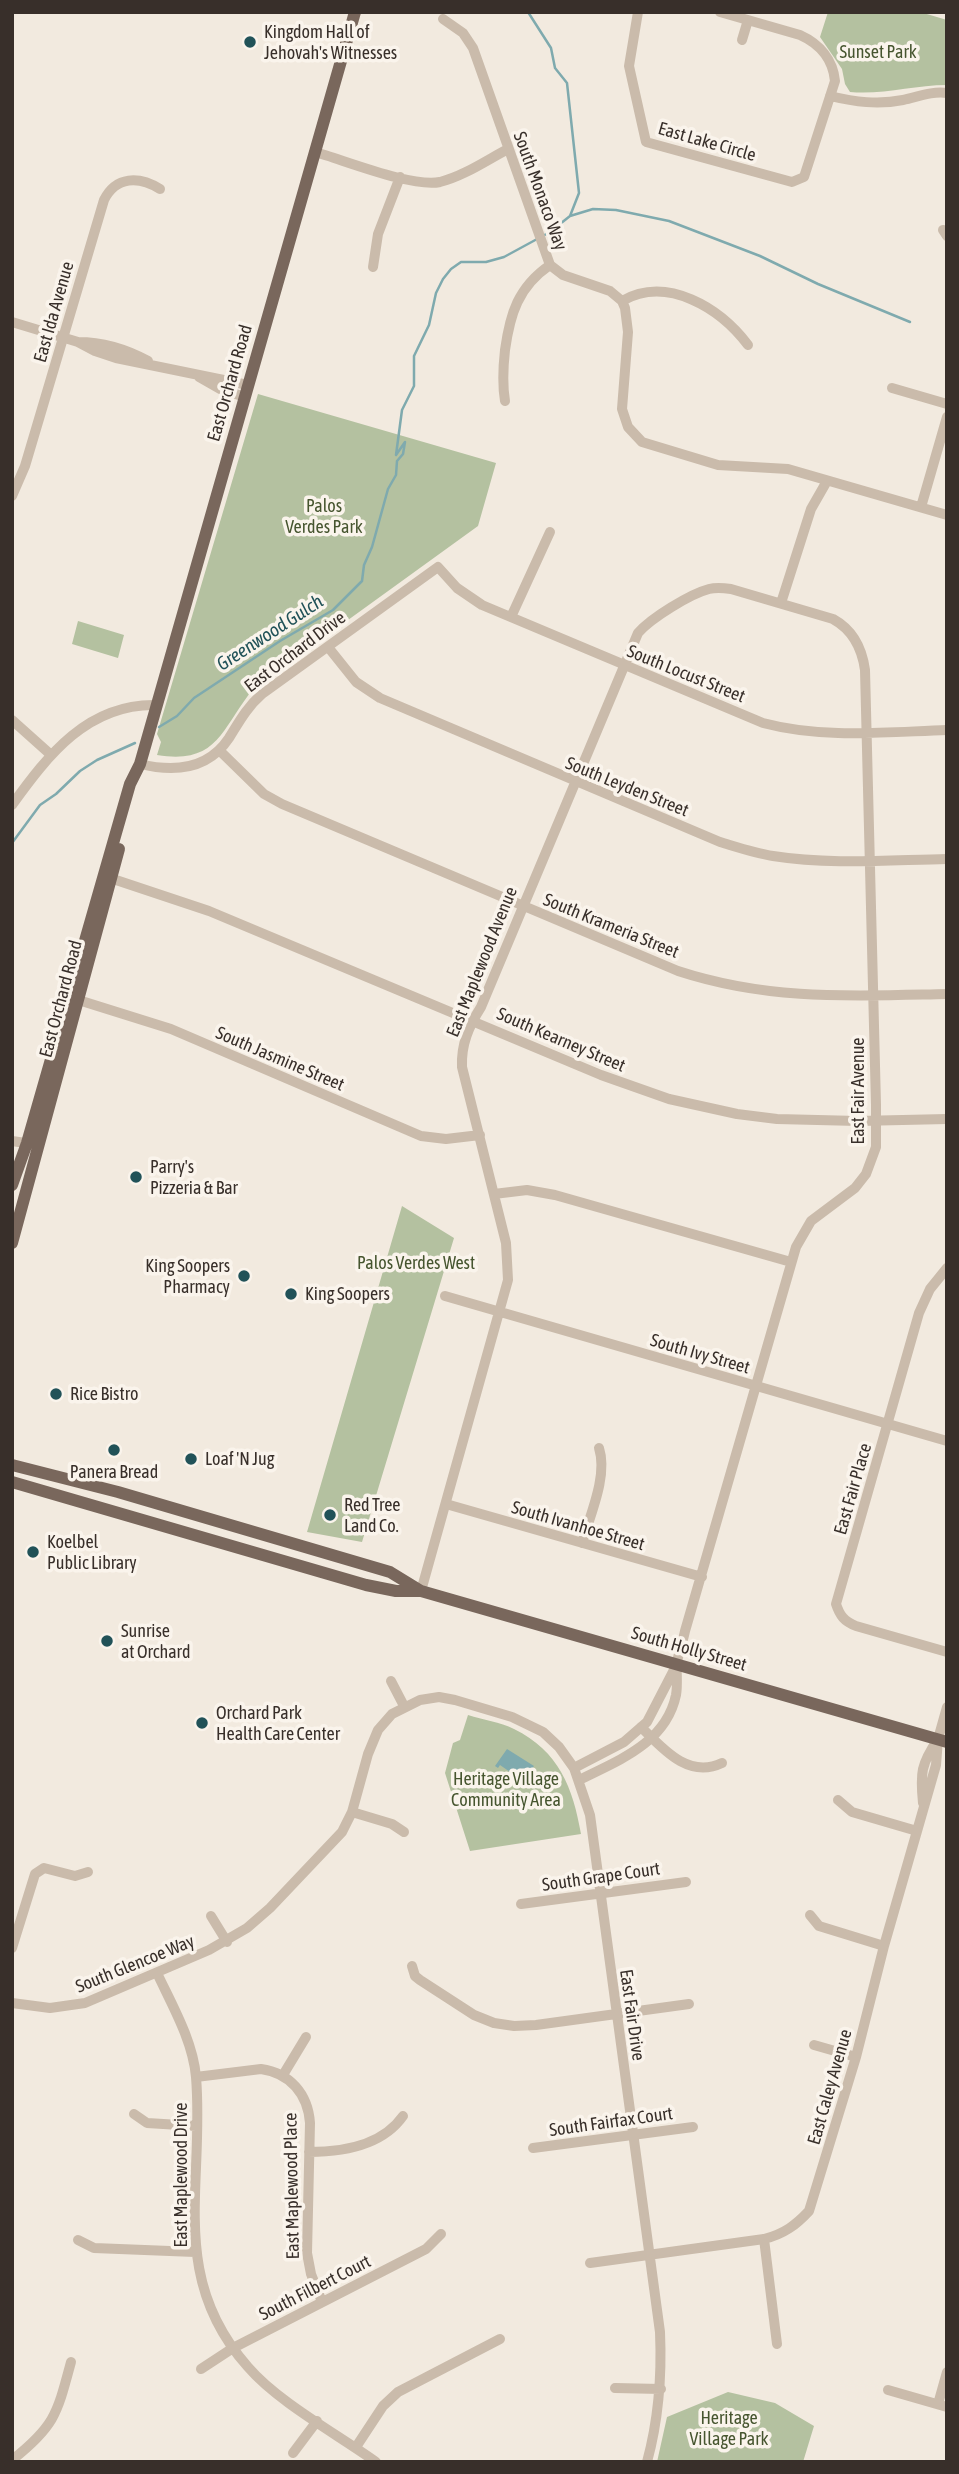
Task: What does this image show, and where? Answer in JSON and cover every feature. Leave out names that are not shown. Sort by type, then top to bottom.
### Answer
[{"type":"main road","name":"East Orchard Road","points":[[12,1243],[33,1144],[130,784],[139,764],[355,12]]},
{"type":"main road","name":"East Orchard Road","points":[[12,1185],[33,1144]]},
{"type":"main road","name":"South Holly Street","points":[[12,1465],[118,1492],[390,1572],[421,1591],[942,1740]]},
{"type":"main road","name":"South Holly Street","points":[[12,1482],[366,1585],[396,1591],[421,1591]]},
{"type":"street","name":"East Lake Circle","points":[[638,12],[629,66],[646,142],[792,183],[804,177],[809,166],[830,96]]},
{"type":"street","points":[[720,12],[800,35],[812,41],[822,50],[834,70],[835,81],[830,96],[881,103],[936,92],[947,93]]},
{"type":"street","name":"South Monaco Way","points":[[443,19],[463,33],[473,48],[550,265],[563,275],[610,291],[622,301]]},
{"type":"street","points":[[742,40],[748,20]]},
{"type":"street","points":[[315,152],[400,177],[436,183],[450,179],[509,149]]},
{"type":"street","points":[[373,267],[378,234],[400,177]]},
{"type":"street","name":"East Ida Avenue","points":[[12,496],[25,466],[107,194],[120,183],[132,180],[145,181],[160,189]]},
{"type":"street","points":[[505,401],[501,381],[509,321],[514,306],[531,280],[550,265]]},
{"type":"street","points":[[748,345],[737,331],[700,304],[674,292],[642,292],[622,301],[628,332],[622,410],[635,436],[651,447],[706,463],[788,469],[947,515]]},
{"type":"street","points":[[12,322],[78,342],[97,342],[113,346],[154,364],[195,376],[219,389],[246,391]]},
{"type":"street","points":[[892,388],[947,404]]},
{"type":"street","points":[[921,508],[947,417]]},
{"type":"street","points":[[781,603],[811,509],[827,481]]},
{"type":"street","points":[[511,617],[550,532]]},
{"type":"street","name":"South Locust Street","points":[[438,566],[468,597],[623,666],[775,726],[807,732],[947,730]]},
{"type":"street","name":"East Orchard Drive","points":[[139,764],[178,769],[201,762],[219,750],[254,701],[438,566]]},
{"type":"street","name":"East Maplewood Avenue","points":[[421,1591],[501,1313],[509,1267],[506,1243],[462,1067],[463,1049],[472,1021],[481,1007],[623,666],[643,628],[707,589],[731,589],[781,603]]},
{"type":"street","name":"East Fair Avenue","points":[[574,1768],[624,1742],[653,1714],[677,1664],[800,1236],[811,1221],[849,1194],[866,1174],[876,1147],[865,670],[856,640],[846,628],[833,619],[781,603]]},
{"type":"street","name":"South Leyden Street","points":[[328,647],[350,675],[371,694],[720,842],[752,852],[795,859],[947,859]]},
{"type":"street","points":[[12,805],[50,754],[74,733],[110,713],[137,705],[156,705]]},
{"type":"street","points":[[12,720],[50,754]]},
{"type":"street","name":"South Krameria Street","points":[[219,750],[258,789],[275,801],[665,966],[708,980],[783,994],[947,994]]},
{"type":"street","name":"South Kearney Street","points":[[107,877],[209,911],[635,1088],[698,1106],[777,1119],[947,1119]]},
{"type":"street","name":"South Jasmine Street","points":[[74,999],[171,1029],[421,1136],[446,1139],[480,1135]]},
{"type":"street","points":[[12,1141],[33,1144]]},
{"type":"street","points":[[494,1194],[527,1190],[555,1195],[792,1262]]},
{"type":"street","name":"East Fair Place","points":[[947,1268],[924,1300],[836,1604],[845,1621],[856,1626],[947,1652]]},
{"type":"street","name":"South Ivy Street","points":[[445,1296],[947,1441]]},
{"type":"street","points":[[582,1543],[602,1472],[599,1448]]},
{"type":"street","name":"South Ivanhoe Street","points":[[446,1504],[702,1577]]},
{"type":"street","name":"East Fair Avenue","points":[[579,1780],[632,1753],[652,1738],[665,1723],[677,1692],[677,1664]]},
{"type":"street","points":[[391,1681],[404,1706],[420,1700],[445,1698],[512,1717],[534,1727],[552,1740],[574,1768],[579,1780]]},
{"type":"street","name":"South Glencoe Way","points":[[12,2003],[38,2008],[73,2006],[97,1999],[227,1942],[260,1917],[342,1832],[352,1812],[368,1754],[378,1730],[404,1706]]},
{"type":"street","name":"East Caley Avenue","points":[[650,2255],[764,2239],[798,2224],[809,2211],[856,2057],[884,1946],[936,1765],[947,1707]]},
{"type":"street","points":[[642,1727],[665,1752],[683,1762],[706,1768],[722,1763]]},
{"type":"street","name":"East Fair Drive","points":[[579,1780],[590,1815],[660,2332],[661,2389],[647,2462]]},
{"type":"street","points":[[838,1800],[852,1812],[917,1831]]},
{"type":"street","points":[[352,1812],[391,1824],[404,1832]]},
{"type":"street","points":[[12,1948],[38,1864],[75,1876],[88,1872]]},
{"type":"street","name":"South Grape Court","points":[[521,1904],[686,1882]]},
{"type":"street","points":[[810,1915],[819,1926],[884,1946]]},
{"type":"street","points":[[211,1916],[227,1942]]},
{"type":"street","points":[[412,1966],[415,1976],[420,1980],[474,2015],[494,2023],[526,2026],[689,2004]]},
{"type":"street","name":"East Maplewood Drive","points":[[157,1973],[187,2040],[196,2077],[195,2252],[210,2309],[233,2348],[265,2384],[376,2462]]},
{"type":"street","points":[[196,2077],[261,2069],[283,2075],[306,2037]]},
{"type":"street","points":[[814,2045],[856,2057]]},
{"type":"street","name":"East Maplewood Place","points":[[283,2075],[298,2089],[307,2104],[310,2123],[307,2253],[311,2274],[322,2302]]},
{"type":"street","points":[[134,2114],[147,2123],[196,2126]]},
{"type":"street","points":[[309,2152],[352,2149],[393,2128],[403,2116]]},
{"type":"street","name":"South Fairfax Court","points":[[533,2148],[693,2127]]},
{"type":"street","name":"South Filbert Court","points":[[201,2369],[233,2348],[426,2249],[441,2234]]},
{"type":"street","points":[[764,2239],[777,2344]]},
{"type":"street","points":[[78,2240],[94,2248],[195,2252]]},
{"type":"street","points":[[590,2263],[650,2255]]},
{"type":"street","points":[[356,2448],[383,2406],[398,2392],[500,2339]]},
{"type":"street","points":[[12,2460],[48,2428],[58,2410],[71,2362]]},
{"type":"street","points":[[888,2390],[942,2405],[947,2372]]},
{"type":"street","points":[[615,2388],[661,2389]]},
{"type":"street","points":[[293,2453],[317,2421]]},
{"type":"green space","name":"Sunset Park","points":[[828,12],[920,12],[947,20],[947,85],[850,92],[842,69],[820,37]]},
{"type":"green space","name":"Palos Verdes Park","points":[[258,394],[496,463],[478,526],[254,688],[225,729],[206,749],[178,757],[157,755],[161,742],[157,734]]},
{"type":"green space","points":[[78,621],[124,635],[118,658],[72,644]]},
{"type":"green space","name":"Palos Verdes West","points":[[402,1206],[454,1238],[362,1542],[307,1532]]},
{"type":"green space","name":"Heritage Village Community Area","points":[[468,1715],[509,1727],[542,1748],[553,1760],[568,1786],[581,1834],[470,1851],[445,1773],[453,1743],[460,1740]]},
{"type":"green space","name":"Heritage Village Park","points":[[728,2392],[775,2403],[814,2426],[803,2462],[657,2462],[667,2417]]},
{"type":"water","points":[[507,1749],[534,1766],[523,1781],[500,1765],[498,1768],[495,1766]]},
{"type":"waterway","name":"Greenwood Gulch","points":[[159,727],[177,716],[194,698],[280,641],[333,610],[362,581],[364,565],[372,547],[388,489],[396,475],[397,461],[403,454],[405,442],[396,455],[402,410],[414,386],[414,356],[429,325],[436,293],[443,279],[461,262],[486,262],[504,257],[550,232],[570,216],[579,193],[567,83],[555,68],[551,48],[528,12]]},
{"type":"waterway","points":[[570,216],[593,209],[616,210],[669,221],[760,256],[818,284],[910,322]]},
{"type":"waterway","name":"Greenwood Gulch","points":[[12,843],[40,805],[80,771],[135,743]]},
{"type":"place","name":"Kingdom Hall of Jehovah's Witnesses","points":[[250,42]]},
{"type":"place","name":"Parry's Pizzeria & Bar","points":[[136,1177]]},
{"type":"place","name":"King Soopers Pharmacy","points":[[244,1276]]},
{"type":"place","name":"King Soopers","points":[[291,1294]]},
{"type":"place","name":"Rice Bistro","points":[[56,1394]]},
{"type":"place","name":"Panera Bread","points":[[114,1450]]},
{"type":"place","name":"Loaf 'N Jug","points":[[191,1459]]},
{"type":"place","name":"Red Tree Land Co.","points":[[330,1515]]},
{"type":"place","name":"Koelbel Public Library","points":[[33,1552]]},
{"type":"place","name":"Sunrise at Orchard","points":[[107,1641]]},
{"type":"place","name":"Orchard Park Health Care Center","points":[[202,1723]]}]
